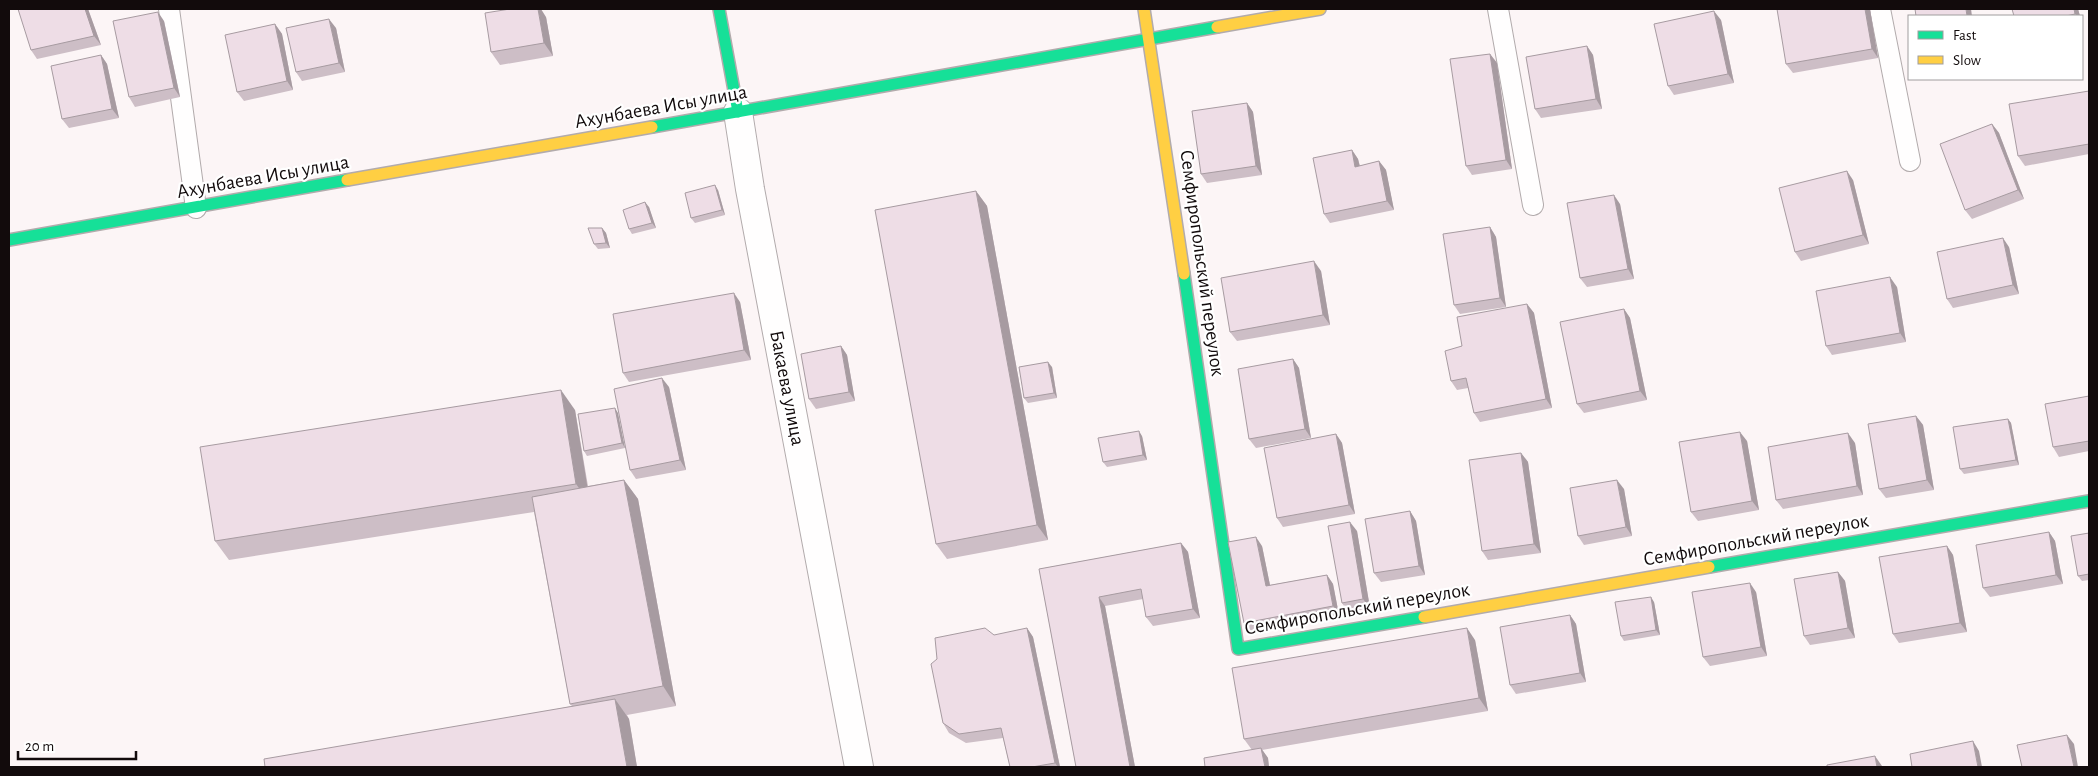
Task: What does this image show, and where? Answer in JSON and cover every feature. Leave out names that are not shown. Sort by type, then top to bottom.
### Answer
[{"type":"street","name":"Бакаева улица","points":[[718,9],[859,767]]},
{"type":"street","name":"Семфиропольский переулок","points":[[1144,9],[1238,649],[2089,501]]},
{"type":"street","name":"Ахунбаева Исы улица","points":[[9,240],[1320,9]]},
{"type":"lane","points":[[169,9],[196,208]]},
{"type":"lane","points":[[1498,9],[1533,206]]},
{"type":"lane","points":[[1880,9],[1910,161]]},
{"type":"building","points":[[18,9],[85,9],[94,36],[31,50]]},
{"type":"building","points":[[510,9],[538,9],[544,43],[491,52],[485,13]]},
{"type":"building","points":[[1777,9],[1865,9],[1872,49],[1786,64]]},
{"type":"building","points":[[1915,9],[1966,9],[1967,15],[1916,15]]},
{"type":"building","points":[[2012,9],[2074,9],[2075,14],[2070,15],[2014,15]]},
{"type":"building","points":[[1714,11],[1728,74],[1668,86],[1654,24]]},
{"type":"building","points":[[158,12],[174,88],[129,97],[113,21]]},
{"type":"building","points":[[329,19],[339,63],[296,72],[286,28]]},
{"type":"building","points":[[275,24],[287,81],[237,92],[225,35]]},
{"type":"building","points":[[1587,46],[1596,99],[1535,109],[1526,57]]},
{"type":"building","points":[[1490,54],[1506,160],[1466,166],[1450,59]]},
{"type":"building","points":[[101,55],[112,109],[62,119],[51,66]]},
{"type":"building","points":[[2089,91],[2089,144],[2018,156],[2009,104]]},
{"type":"building","points":[[1247,103],[1256,166],[1201,174],[1192,111]]},
{"type":"building","points":[[1992,124],[2018,190],[1965,210],[1940,144]]},
{"type":"building","points":[[1352,150],[1355,167],[1379,161],[1387,201],[1324,214],[1313,158]]},
{"type":"building","points":[[1847,171],[1863,235],[1795,252],[1779,188]]},
{"type":"building","points":[[715,185],[722,210],[691,218],[685,193]]},
{"type":"building","points":[[976,191],[1037,525],[936,544],[875,210]]},
{"type":"building","points":[[1614,195],[1628,269],[1580,278],[1567,203]]},
{"type":"building","points":[[645,202],[652,223],[629,229],[623,210]]},
{"type":"building","points":[[1490,227],[1500,298],[1454,305],[1443,234]]},
{"type":"building","points":[[588,228],[602,228],[606,243],[594,244]]},
{"type":"building","points":[[2003,238],[2013,285],[1947,299],[1937,252]]},
{"type":"building","points":[[1314,261],[1323,315],[1230,332],[1221,278]]},
{"type":"building","points":[[1890,277],[1900,333],[1826,346],[1816,291]]},
{"type":"building","points":[[734,293],[744,350],[623,373],[613,314]]},
{"type":"building","points":[[1527,304],[1546,399],[1474,413],[1466,378],[1451,381],[1445,351],[1462,346],[1457,317]]},
{"type":"building","points":[[1624,309],[1640,391],[1577,404],[1560,322]]},
{"type":"building","points":[[841,346],[849,392],[809,399],[801,354]]},
{"type":"building","points":[[1293,359],[1305,429],[1249,439],[1238,369]]},
{"type":"building","points":[[1048,362],[1054,393],[1024,398],[1019,367]]},
{"type":"building","points":[[662,378],[680,460],[630,470],[614,389]]},
{"type":"building","points":[[561,390],[576,484],[215,541],[200,447]]},
{"type":"building","points":[[2089,396],[2089,441],[2053,447],[2045,404]]},
{"type":"building","points":[[615,408],[622,443],[584,451],[578,414]]},
{"type":"building","points":[[1916,416],[1927,480],[1879,489],[1868,424]]},
{"type":"building","points":[[2008,419],[2016,460],[1960,469],[1953,427]]},
{"type":"building","points":[[1139,431],[1143,455],[1103,462],[1098,438]]},
{"type":"building","points":[[1740,432],[1752,501],[1691,512],[1679,442]]},
{"type":"building","points":[[1848,433],[1857,486],[1776,500],[1768,447]]},
{"type":"building","points":[[1336,434],[1349,505],[1277,518],[1264,448]]},
{"type":"building","points":[[1521,453],[1534,544],[1482,551],[1469,460]]},
{"type":"building","points":[[624,480],[663,686],[570,704],[532,497]]},
{"type":"building","points":[[1617,480],[1626,527],[1578,536],[1570,488]]},
{"type":"building","points":[[1410,511],[1419,566],[1374,573],[1365,519]]},
{"type":"building","points":[[1350,522],[1363,599],[1342,603],[1328,526]]},
{"type":"building","points":[[2049,532],[2056,575],[1983,588],[1976,545]]},
{"type":"building","points":[[2089,533],[2089,574],[2078,576],[2071,536]]},
{"type":"building","points":[[1256,537],[1266,586],[1327,575],[1333,606],[1244,623],[1228,542]]},
{"type":"building","points":[[1181,543],[1193,609],[1146,617],[1141,589],[1099,597],[1130,767],[1076,767],[1039,569]]},
{"type":"building","points":[[1947,546],[1960,623],[1893,634],[1879,557]]},
{"type":"building","points":[[1838,572],[1848,628],[1804,636],[1794,579]]},
{"type":"building","points":[[1750,583],[1761,647],[1703,657],[1692,592]]},
{"type":"building","points":[[1651,597],[1656,630],[1621,636],[1615,602]]},
{"type":"building","points":[[1570,615],[1580,673],[1510,685],[1500,627]]},
{"type":"building","points":[[985,628],[994,635],[1027,628],[1055,763],[1032,767],[1010,767],[1001,728],[959,734],[943,723],[931,664],[937,659],[935,638]]},
{"type":"building","points":[[1467,628],[1479,698],[1244,739],[1232,668]]},
{"type":"building","points":[[615,699],[627,767],[265,767],[264,759]]},
{"type":"building","points":[[2067,735],[2074,767],[2022,767],[2017,745]]},
{"type":"building","points":[[1973,741],[1978,767],[1912,767],[1910,754]]},
{"type":"building","points":[[1261,748],[1265,767],[1205,767],[1204,758]]},
{"type":"building","points":[[1875,756],[1877,767],[1827,767],[1827,765]]},
{"type":"traffic: fast","points":[[719,9],[738,112]]},
{"type":"traffic: fast","points":[[652,127],[1217,27]]},
{"type":"traffic: fast","points":[[9,240],[347,180]]},
{"type":"traffic: fast","points":[[1184,274],[1238,649],[1424,617]]},
{"type":"traffic: fast","points":[[1709,567],[2089,501]]},
{"type":"traffic: slow","points":[[1144,9],[1184,274]]},
{"type":"traffic: slow","points":[[1217,27],[1320,9]]},
{"type":"traffic: slow","points":[[347,180],[652,127]]},
{"type":"traffic: slow","points":[[1424,617],[1709,567]]}]
